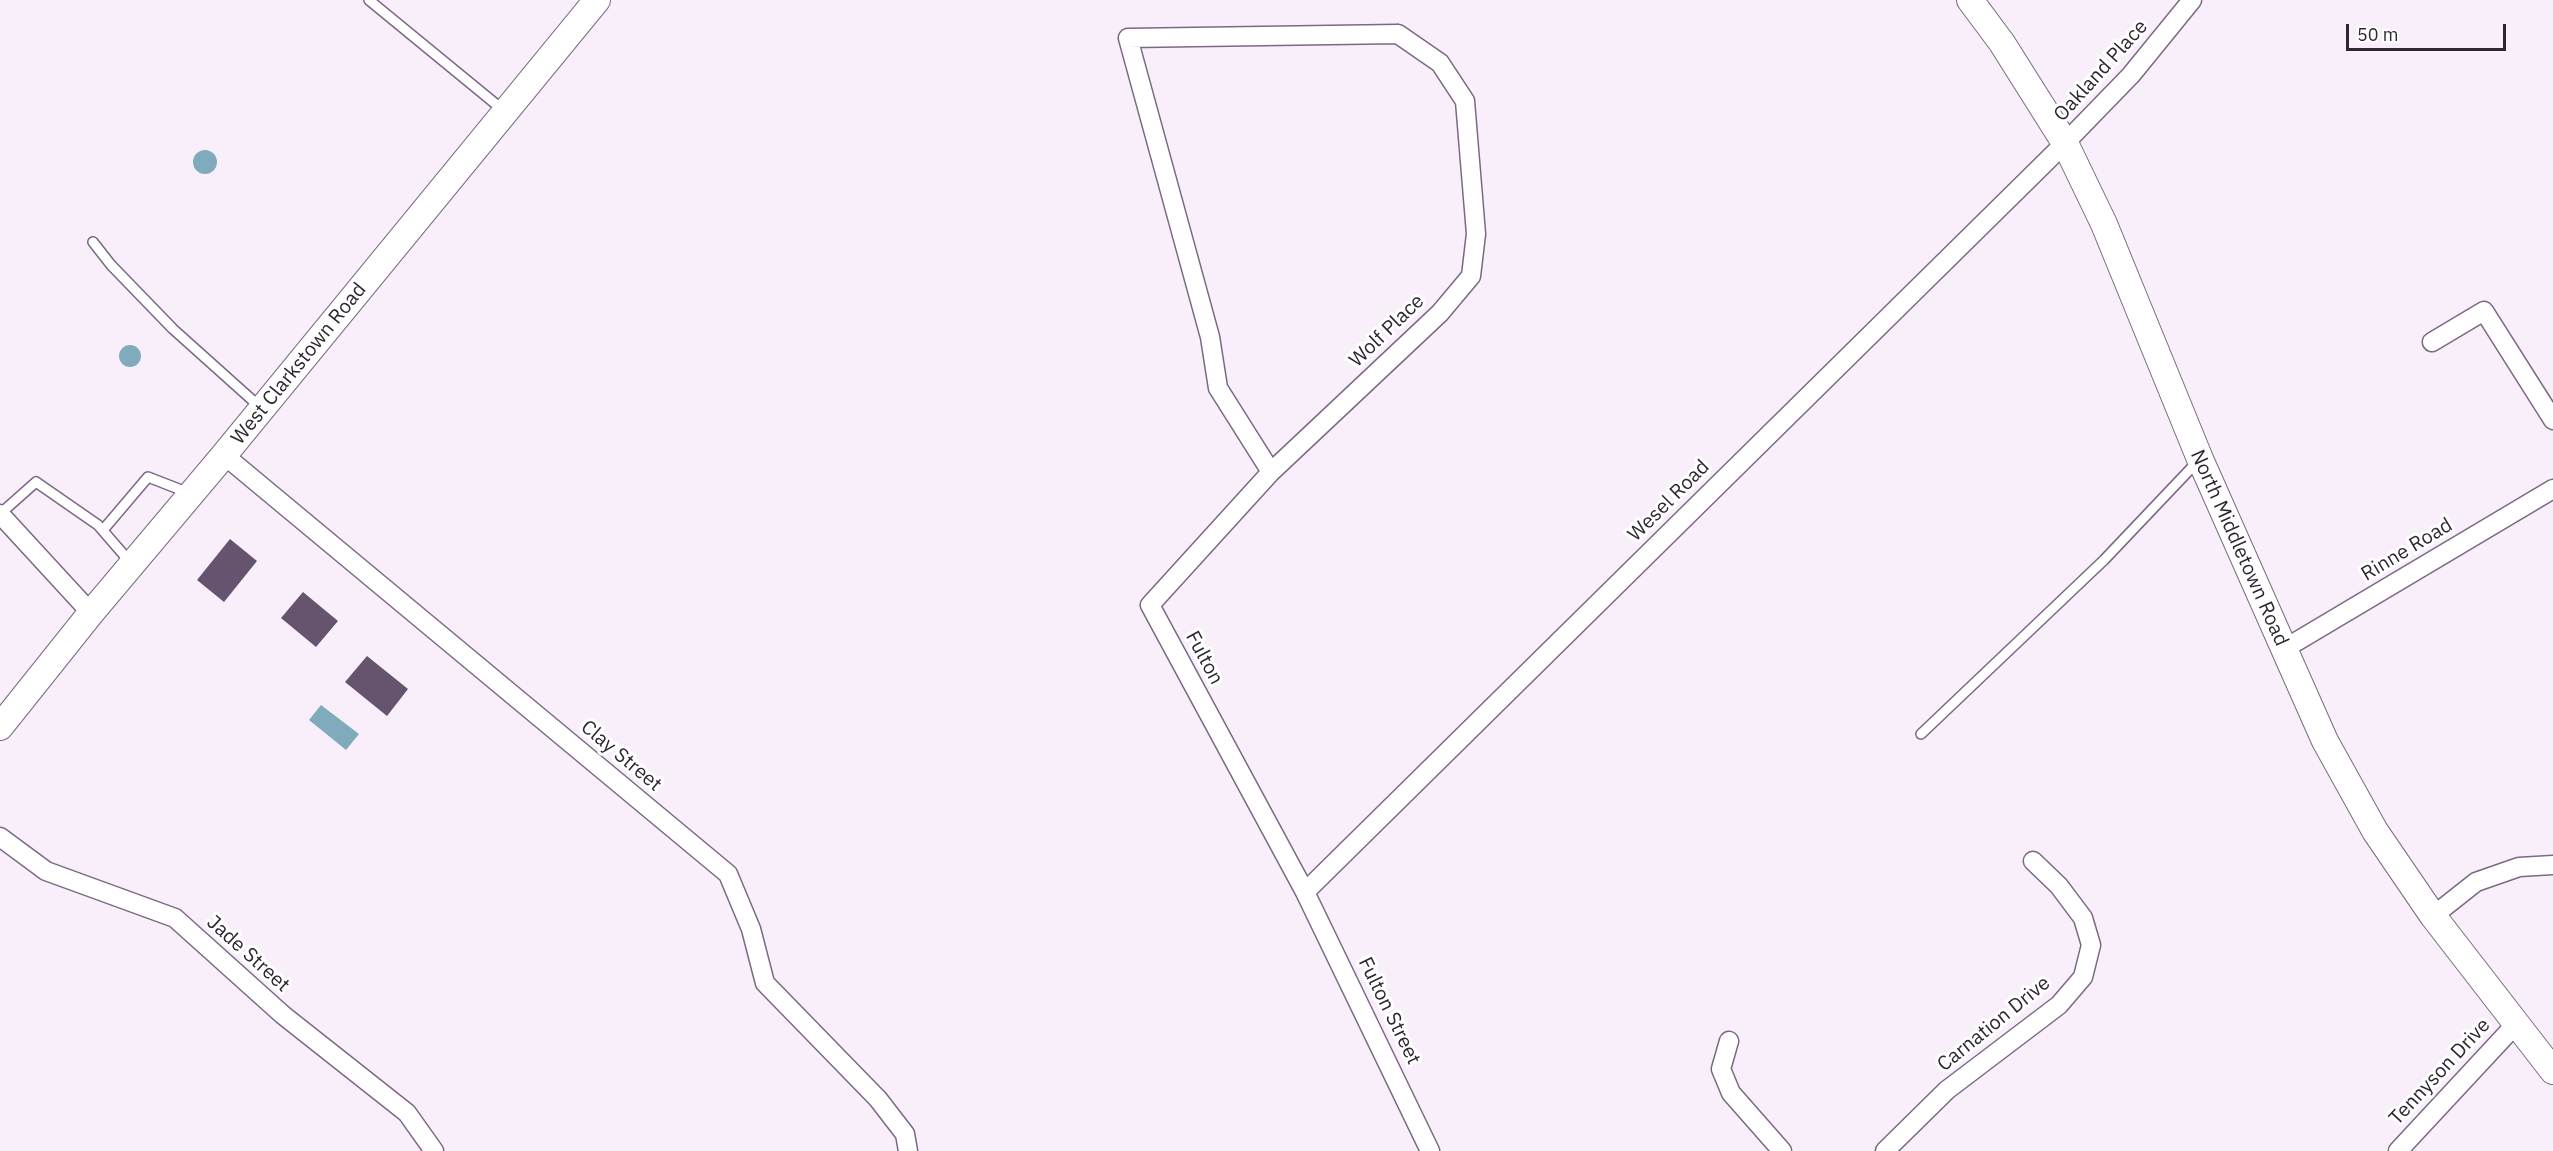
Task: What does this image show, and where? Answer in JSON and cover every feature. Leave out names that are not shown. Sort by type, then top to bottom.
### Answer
[{"type":"street","name":"West Clarkstown Road","points":[[0,727],[91,613],[262,409],[597,0]]},
{"type":"street","name":"North Middletown Road","points":[[1970,0],[2002,43],[2066,143],[2104,224],[2200,459],[2325,741],[2375,831],[2433,916],[2553,1071]]},
{"type":"street","name":"Oakland Place","points":[[2066,143],[2131,75],[2192,0]]},
{"type":"street","name":"Wolf Place","points":[[1398,34],[1440,63],[1465,101],[1476,234],[1471,276],[1440,313],[1271,472],[1218,388],[1210,337],[1128,38],[1398,34]]},
{"type":"street","name":"Wesel Road","points":[[1305,892],[2066,143]]},
{"type":"street","points":[[2432,342],[2484,311],[2553,420]]},
{"type":"street","name":"Clay Street","points":[[224,455],[728,873],[751,929],[765,983],[878,1099],[905,1134],[908,1151]]},
{"type":"street","name":"Fulton","points":[[1271,472],[1150,605],[1305,892]]},
{"type":"street","name":"Rinne Road","points":[[2284,649],[2553,489]]},
{"type":"street","points":[[0,514],[91,613]]},
{"type":"street","name":"Jade Street","points":[[0,837],[46,871],[175,918],[283,1015],[407,1113],[434,1151]]},
{"type":"street","name":"Carnation Drive","points":[[1885,1151],[1947,1090],[2059,1005],[2083,977],[2091,945],[2083,918],[2059,886],[2033,861]]},
{"type":"street","points":[[2433,916],[2476,882],[2519,867],[2553,865]]},
{"type":"street","name":"Fulton Street","points":[[1305,892],[1430,1151]]},
{"type":"street","name":"Tennyson Drive","points":[[2398,1151],[2516,1024]]},
{"type":"street","points":[[1729,1041],[1721,1069],[1731,1093],[1782,1151]]},
{"type":"lane","points":[[369,0],[505,112]]},
{"type":"lane","points":[[93,242],[111,265],[173,329],[262,409]]},
{"type":"lane","points":[[1921,734],[2104,560],[2200,459]]},
{"type":"lane","points":[[103,530],[148,477],[191,494]]},
{"type":"lane","points":[[0,514],[36,482],[103,530],[132,564]]},
{"type":"water","points":[[205,150],[210,151],[216,157],[216,167],[210,173],[205,174],[200,173],[194,167],[193,162],[194,157],[200,151]]},
{"type":"water","points":[[126,345],[134,345],[141,352],[141,360],[134,367],[126,367],[119,360],[119,352]]},
{"type":"water","points":[[321,705],[359,734],[346,750],[309,720]]},
{"type":"building","points":[[230,539],[257,561],[224,602],[197,580]]},
{"type":"building","points":[[303,592],[338,621],[316,647],[281,618]]},
{"type":"building","points":[[367,656],[408,689],[387,716],[345,682]]}]
